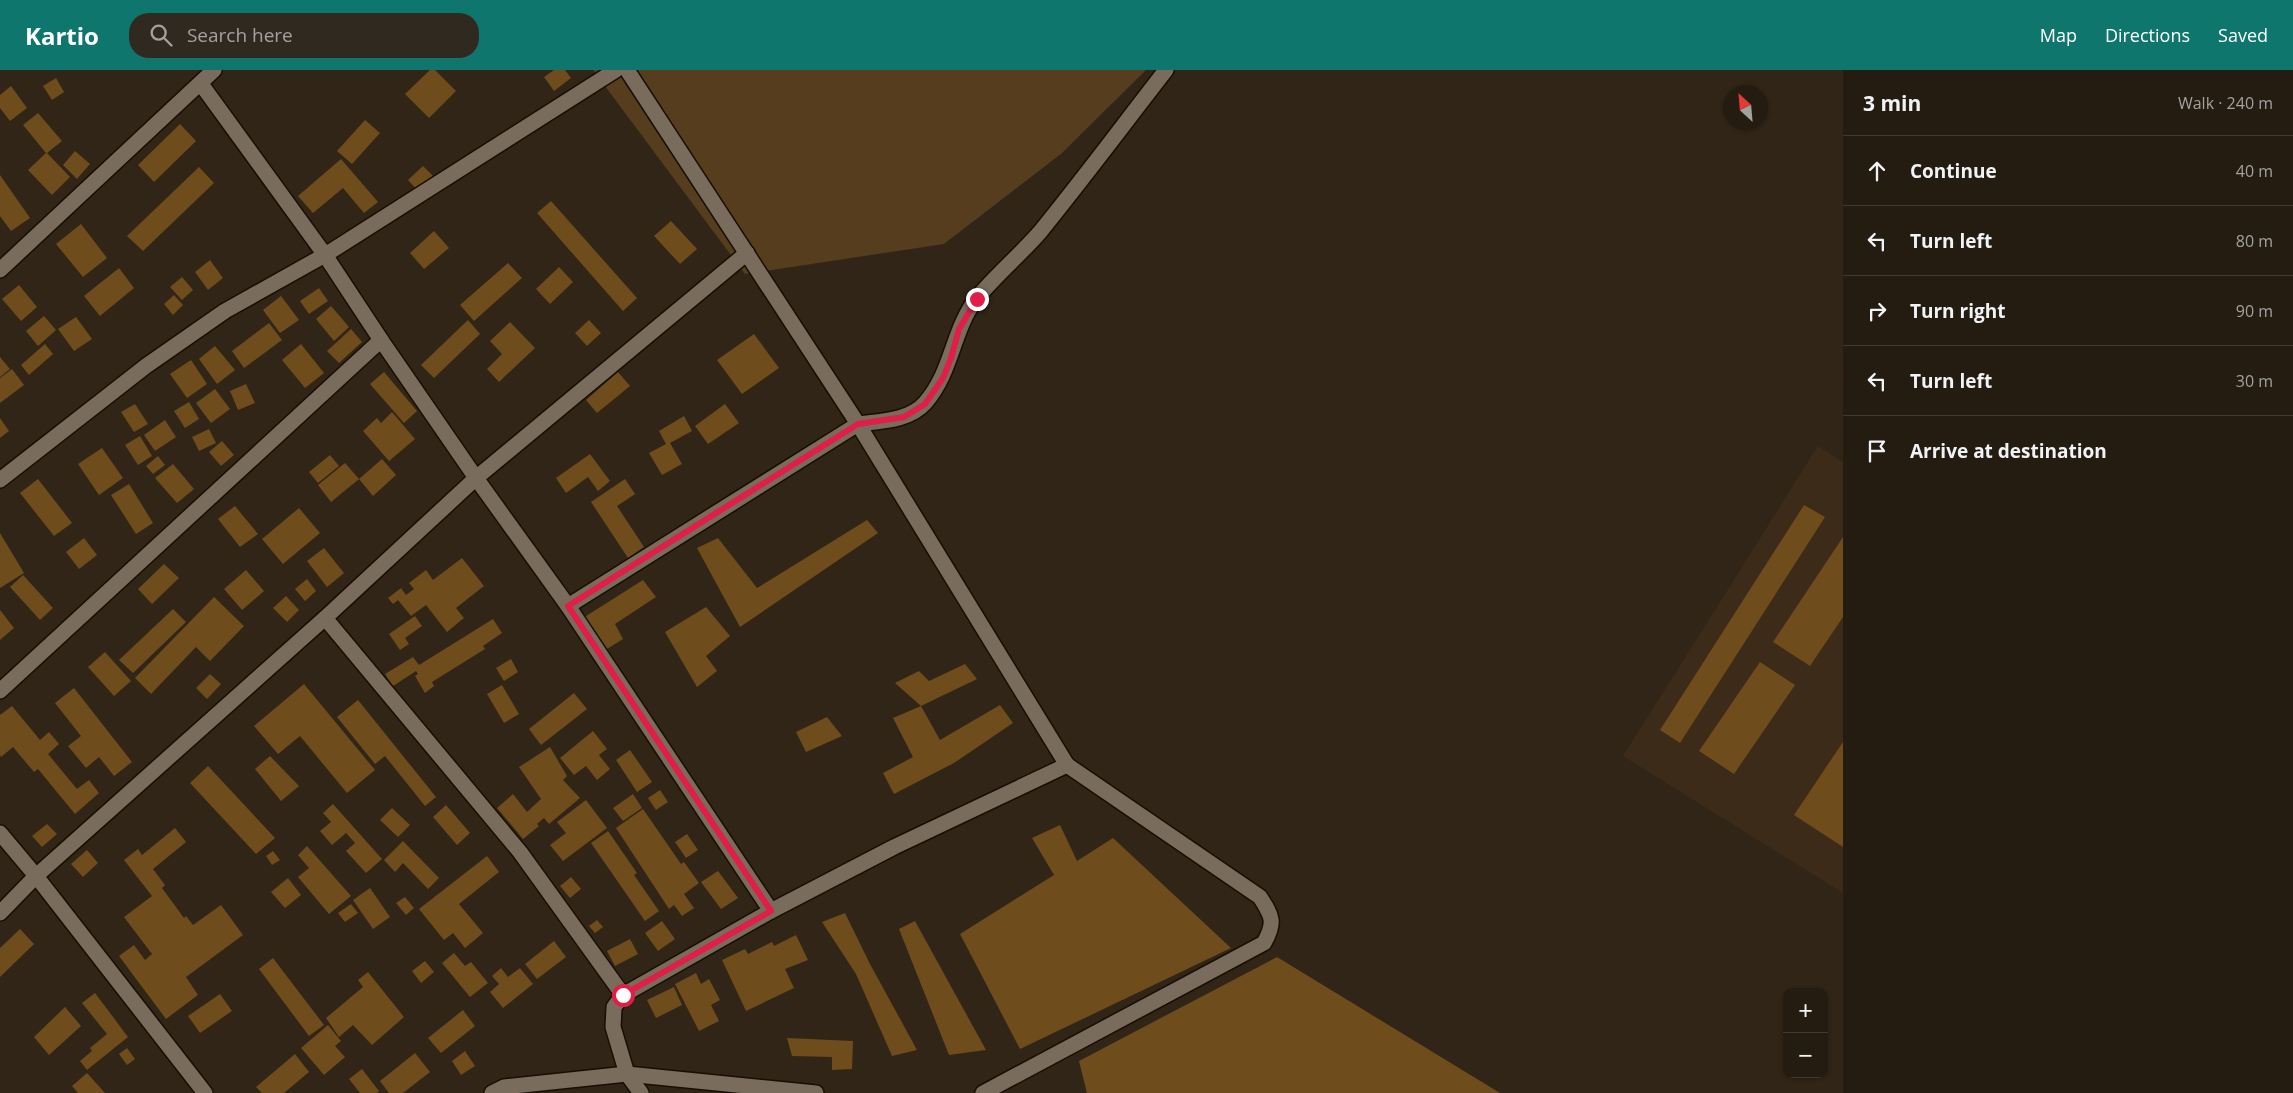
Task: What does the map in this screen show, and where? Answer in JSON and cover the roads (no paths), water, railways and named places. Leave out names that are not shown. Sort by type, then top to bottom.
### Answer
[{"type":"street","points":[[0,270],[214,70]]},
{"type":"street","points":[[0,480],[146,366],[225,310],[325,255],[616,70]]},
{"type":"street","points":[[627,70],[858,424],[1067,764],[1260,897],[1271,914],[1272,928],[1264,942],[983,1093]]},
{"type":"street","points":[[568,606],[858,424],[904,417],[925,404],[943,378],[959,329],[977,299],[1038,233],[1166,70]]},
{"type":"street","points":[[201,84],[325,255],[476,478],[568,606],[771,911]]},
{"type":"street","points":[[0,913],[36,876],[325,618],[476,478],[746,253]]},
{"type":"street","points":[[0,692],[381,340]]},
{"type":"street","points":[[325,618],[520,852],[623,995]]},
{"type":"street","points":[[641,1093],[627,1074],[613,1027],[612,1016],[614,1007],[623,995],[771,911],[894,847],[1067,764]]},
{"type":"street","points":[[0,833],[36,876],[205,1093]]},
{"type":"street","points":[[492,1093],[504,1087],[627,1074],[816,1093]]}]
